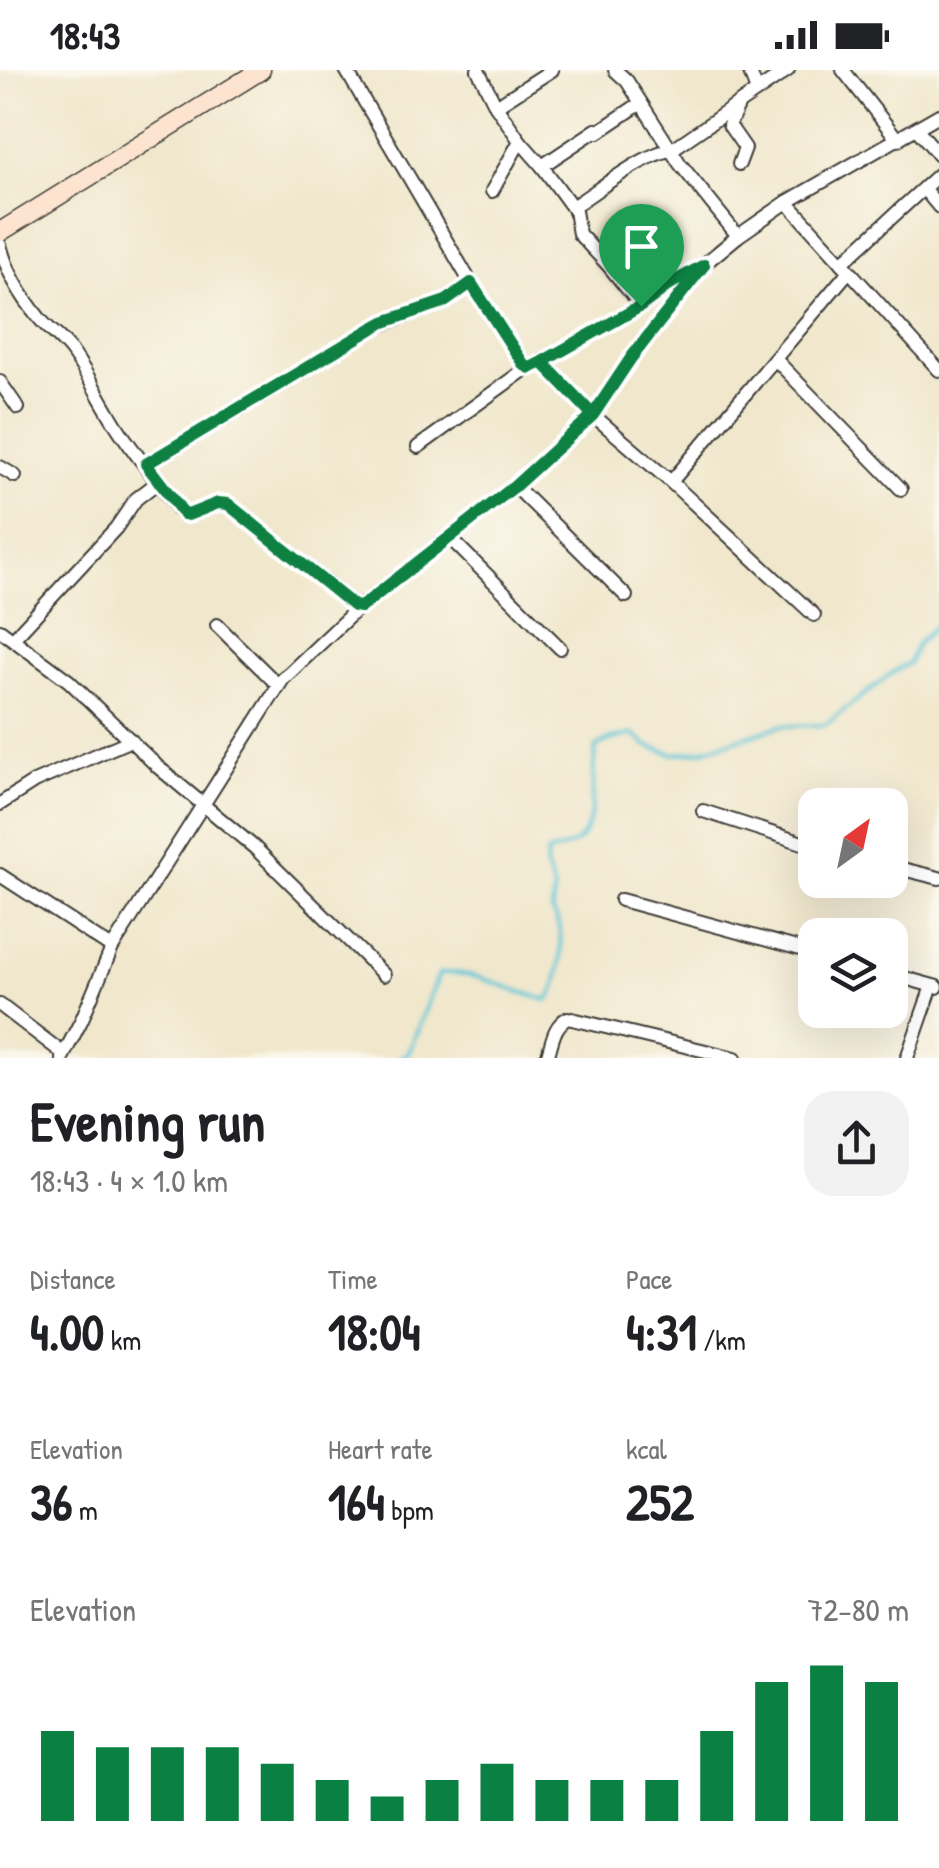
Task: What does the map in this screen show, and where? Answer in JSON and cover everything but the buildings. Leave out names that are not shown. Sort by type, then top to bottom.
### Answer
[{"type":"street","points":[[0,232],[261,70]]},
{"type":"street","points":[[346,70],[471,283],[528,368]]},
{"type":"street","points":[[478,70],[520,141],[575,211],[579,234],[641,306]]},
{"type":"street","points":[[496,106],[552,70]]},
{"type":"street","points":[[615,70],[627,81],[671,150],[738,236]]},
{"type":"street","points":[[750,70],[757,91]]},
{"type":"street","points":[[572,207],[663,150],[671,150],[788,70]]},
{"type":"street","points":[[843,70],[898,140]]},
{"type":"street","points":[[542,166],[641,103]]},
{"type":"street","points":[[739,104],[729,125],[745,148],[739,164]]},
{"type":"street","points":[[418,447],[528,368],[641,306],[704,265],[787,202],[939,115]]},
{"type":"street","points":[[917,129],[939,155]]},
{"type":"street","points":[[492,190],[520,141]]},
{"type":"street","points":[[671,482],[775,359],[846,267],[939,174]]},
{"type":"street","points":[[924,190],[939,207]]},
{"type":"street","points":[[787,202],[939,370]]},
{"type":"street","points":[[0,245],[6,267],[42,322],[72,352],[116,424],[184,514],[218,503],[228,504],[358,608]]},
{"type":"street","points":[[0,1005],[63,1056],[112,948],[278,685],[358,608],[515,486],[593,415],[631,358],[704,265]]},
{"type":"street","points":[[146,464],[373,328],[446,301],[471,283]]},
{"type":"street","points":[[775,359],[901,489]]},
{"type":"street","points":[[542,362],[593,415],[814,615]]},
{"type":"street","points":[[0,382],[18,408]]},
{"type":"street","points":[[0,467],[16,476]]},
{"type":"street","points":[[14,640],[116,528],[136,499],[158,482]]},
{"type":"street","points":[[515,486],[626,596]]},
{"type":"street","points":[[450,538],[560,648]]},
{"type":"street","points":[[217,625],[278,685]]},
{"type":"street","points":[[0,630],[69,680],[158,767],[255,848],[384,975]]},
{"type":"street","points":[[0,804],[34,782],[131,740]]},
{"type":"street","points":[[704,811],[798,841]]},
{"type":"street","points":[[908,870],[939,878]]},
{"type":"street","points":[[0,874],[112,948]]},
{"type":"street","points":[[621,900],[798,949]]},
{"type":"street","points":[[907,1058],[936,987],[908,979]]},
{"type":"street","points":[[547,1058],[557,1027],[568,1018],[734,1058]]},
{"type":"waterway","points":[[400,1058],[409,1052],[439,974],[480,978],[549,1000],[557,980],[561,943],[552,911],[554,889],[546,868],[547,853],[575,843],[585,833],[591,810],[596,747],[633,734],[648,746],[674,754],[700,751],[780,726],[825,725],[909,663],[917,644],[939,622]]},
{"type":"route","points":[[641,306],[542,362],[593,415],[515,486],[358,608],[228,504],[218,503],[188,515],[181,512],[146,464],[373,328],[446,301],[471,283],[524,365],[530,368],[542,362],[593,415],[631,358],[704,265],[641,306]]}]
